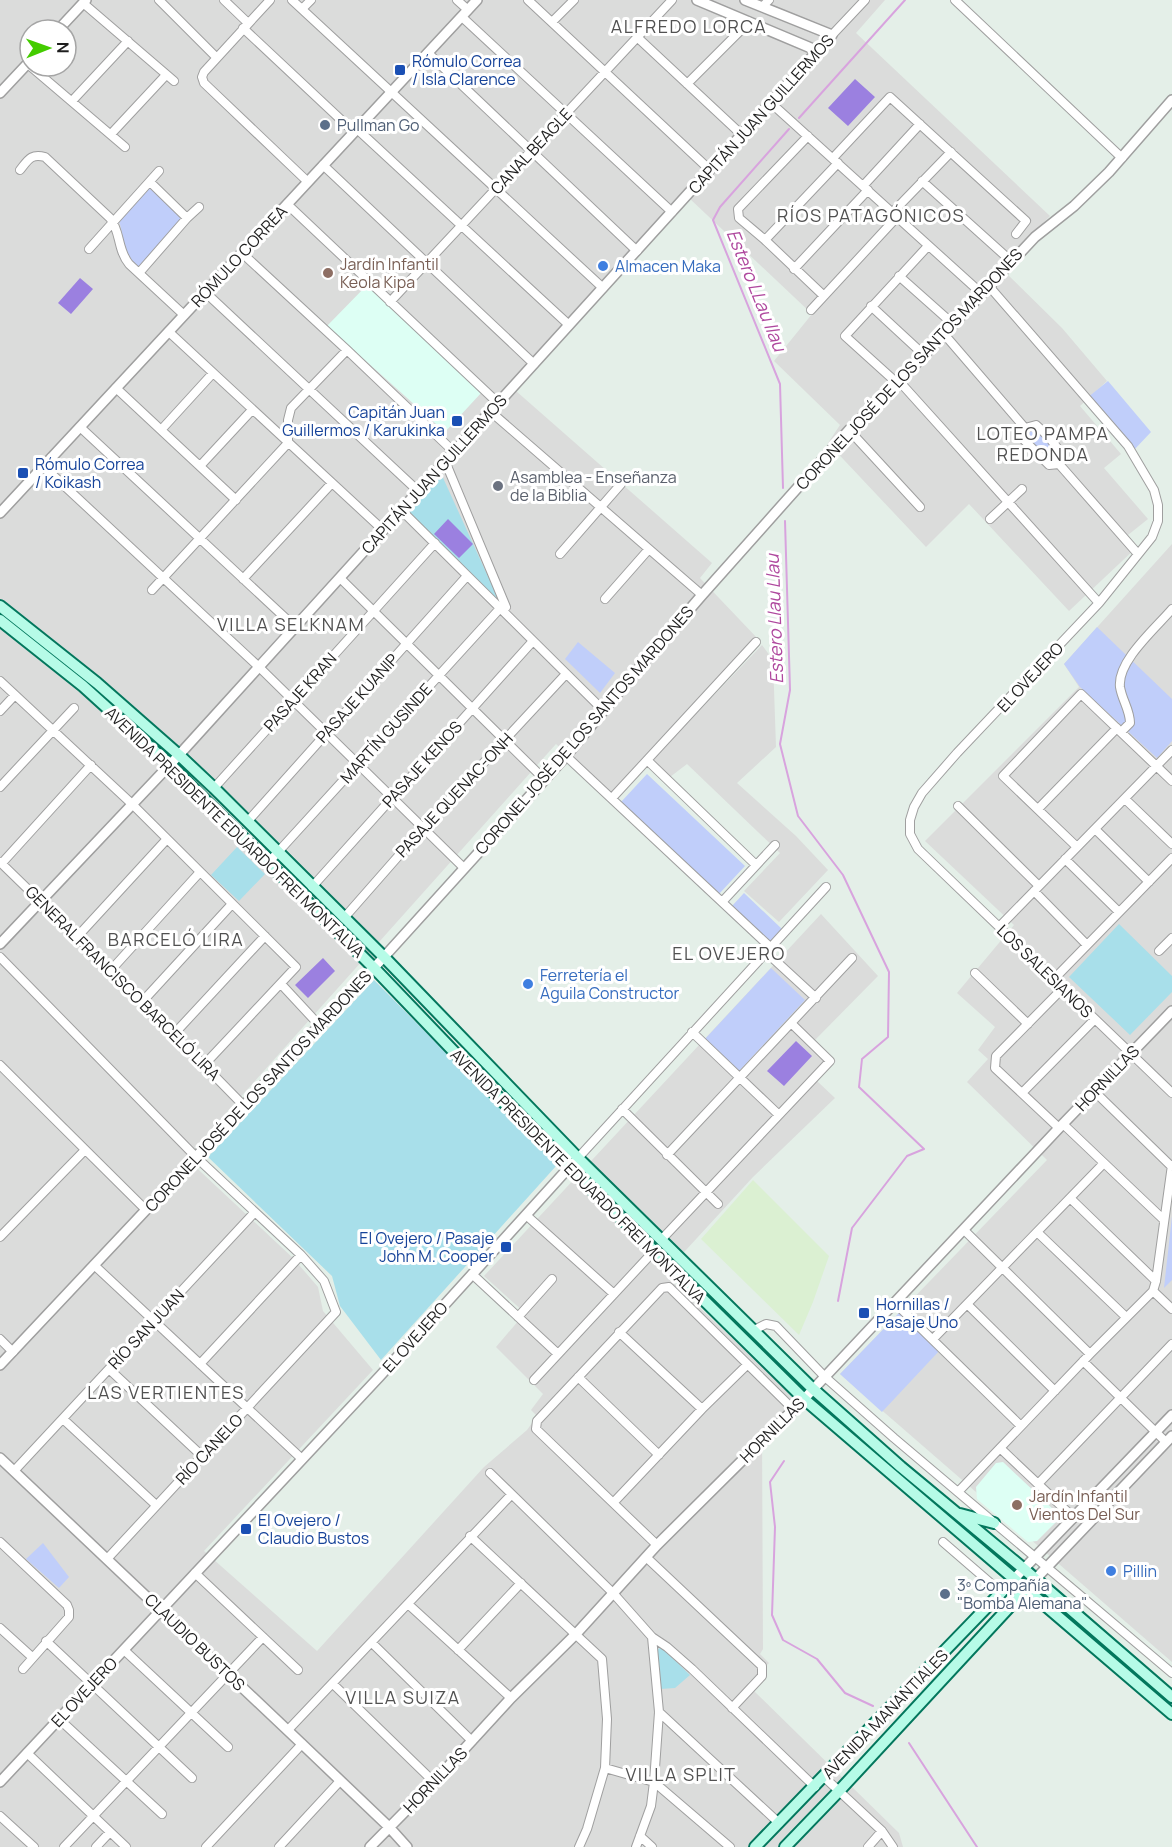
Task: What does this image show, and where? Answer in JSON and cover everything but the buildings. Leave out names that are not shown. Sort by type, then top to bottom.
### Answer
[{"type":"main road","name":"AVENIDA PRESIDENTE EDUARDO FREI MONTALVA","points":[[0,606],[97,683],[214,788],[384,957],[578,1158],[813,1389],[1172,1698]]},
{"type":"main road","name":"AVENIDA PRESIDENTE EDUARDO FREI MONTALVA","points":[[0,620],[83,686],[170,765],[374,968],[481,1080],[804,1399],[1172,1714]]},
{"type":"main road","points":[[956,1513],[994,1523]]},
{"type":"main road","name":"AVENIDA MANANTIALES","points":[[755,1847],[1014,1579]]},
{"type":"main road","name":"AVENIDA MANANTIALES","points":[[785,1847],[1026,1589]]},
{"type":"street","points":[[159,0],[217,58]]},
{"type":"street","points":[[224,0],[246,25],[356,130],[569,325]]},
{"type":"street","points":[[270,0],[204,72],[202,77],[204,83],[308,182]]},
{"type":"street","points":[[292,0],[603,288]]},
{"type":"street","points":[[302,9],[311,0]]},
{"type":"street","points":[[457,0],[465,14],[566,114],[672,212]]},
{"type":"street","name":"RÓMULO CORREA","points":[[0,513],[477,0]]},
{"type":"street","points":[[528,0],[710,170]]},
{"type":"street","points":[[552,22],[574,0]]},
{"type":"street","name":"CANAL BEAGLE","points":[[390,302],[672,0]]},
{"type":"street","points":[[697,0],[818,51]]},
{"type":"street","points":[[746,0],[766,4],[832,35]]},
{"type":"street","name":"CAPITÁN JUAN GUILLERMOS","points":[[0,944],[170,765],[865,0]]},
{"type":"street","points":[[955,0],[1122,158]]},
{"type":"street","points":[[70,18],[85,2],[174,81]]},
{"type":"street","points":[[687,84],[748,23]]},
{"type":"street","points":[[637,37],[742,135]]},
{"type":"street","points":[[72,102],[128,41]]},
{"type":"street","points":[[428,53],[637,251]]},
{"type":"street","points":[[0,93],[18,75]]},
{"type":"street","points":[[111,135],[166,75]]},
{"type":"street","points":[[45,78],[125,147]]},
{"type":"street","points":[[765,240],[890,97],[1026,221],[1016,234]]},
{"type":"street","name":"CORONEL JOSÉ DE LOS SANTOS MARDONES","points":[[0,1365],[384,957],[566,756],[702,595],[849,430],[898,382],[1035,237],[1074,206],[1110,172],[1172,100]]},
{"type":"street","points":[[771,103],[928,246],[984,289]]},
{"type":"street","points":[[794,269],[920,124]]},
{"type":"street","points":[[808,136],[738,208],[738,212],[739,218],[824,296]]},
{"type":"street","points":[[811,310],[922,181],[951,152]]},
{"type":"street","points":[[20,170],[29,158],[37,155],[45,157],[114,222],[122,256],[184,315]]},
{"type":"street","points":[[324,165],[534,364]]},
{"type":"street","points":[[90,249],[159,171]]},
{"type":"street","points":[[922,181],[1011,261]]},
{"type":"street","points":[[150,182],[187,218]]},
{"type":"street","points":[[287,204],[498,403]]},
{"type":"street","points":[[138,273],[199,207]]},
{"type":"street","points":[[928,246],[845,336],[898,382],[1099,603]]},
{"type":"street","points":[[242,253],[454,452]]},
{"type":"street","points":[[899,276],[953,324]]},
{"type":"street","name":"EL OVEJERO","points":[[918,849],[910,834],[910,820],[922,793],[1099,603],[1152,537],[1158,520],[1158,505],[1154,490],[1128,446],[984,289]]},
{"type":"street","points":[[205,292],[418,491]]},
{"type":"street","points":[[871,306],[924,355]]},
{"type":"street","points":[[169,332],[383,530]]},
{"type":"street","points":[[944,334],[1025,428]]},
{"type":"street","points":[[152,590],[288,443],[291,408],[347,350]]},
{"type":"street","points":[[161,430],[213,373]]},
{"type":"street","points":[[116,388],[236,500]]},
{"type":"street","points":[[200,466],[252,410]]},
{"type":"street","points":[[490,412],[702,595]]},
{"type":"street","points":[[1025,428],[1036,425],[1049,437],[1061,453],[1059,464]]},
{"type":"street","points":[[80,427],[295,627]]},
{"type":"street","points":[[1025,428],[1023,440],[1049,465],[1059,464]]},
{"type":"street","points":[[849,430],[920,507]]},
{"type":"street","points":[[446,461],[502,606],[511,619],[604,711]]},
{"type":"street","points":[[1059,464],[1138,554]]},
{"type":"street","points":[[43,466],[259,667],[464,868]]},
{"type":"street","points":[[243,579],[332,483]]},
{"type":"street","points":[[560,554],[621,484]]},
{"type":"street","points":[[990,519],[1022,489]]},
{"type":"street","points":[[401,510],[467,576],[502,606]]},
{"type":"street","name":"PASAJE KRAN","points":[[214,788],[435,543]]},
{"type":"street","points":[[605,599],[649,549]]},
{"type":"street","name":"PASAJE KUANIP","points":[[248,821],[467,576]]},
{"type":"street","points":[[340,578],[544,779]]},
{"type":"street","name":"MARTÍN GUSINDE","points":[[268,863],[502,606]]},
{"type":"street","points":[[1038,809],[1119,730],[1130,723],[1130,714],[1120,689],[1122,670],[1132,653],[1172,609]]},
{"type":"street","name":"PASAJE KENOS","points":[[312,887],[533,641]]},
{"type":"street","points":[[612,798],[756,642]]},
{"type":"street","name":"PASAJE QUENAC-ONH","points":[[344,918],[423,828],[566,674]]},
{"type":"street","points":[[0,681],[132,804],[296,968],[204,1065]]},
{"type":"street","points":[[1077,847],[1003,776],[1081,694],[1172,781]]},
{"type":"street","points":[[0,711],[15,695]]},
{"type":"street","points":[[1,785],[74,708]]},
{"type":"street","points":[[999,927],[1172,750]]},
{"type":"street","points":[[566,756],[722,902],[816,998]]},
{"type":"street","points":[[647,760],[756,865]]},
{"type":"street","points":[[1,863],[91,765]]},
{"type":"street","points":[[1125,799],[1172,844]]},
{"type":"street","points":[[958,806],[1087,945]]},
{"type":"street","points":[[1095,829],[1149,882]]},
{"type":"street","points":[[77,938],[167,839]]},
{"type":"street","points":[[722,902],[775,845]]},
{"type":"street","name":"LOS SALESIANOS","points":[[918,849],[1172,1093]]},
{"type":"street","points":[[1054,979],[1172,858]]},
{"type":"street","points":[[1065,860],[1119,912]]},
{"type":"street","name":"GENERAL FRANCISCO BARCELÓ LIRA","points":[[1,863],[111,970],[244,1106]]},
{"type":"street","points":[[111,970],[200,872]]},
{"type":"street","name":"EL OVEJERO","points":[[0,1782],[302,1459],[826,887]]},
{"type":"street","points":[[142,1002],[232,904]]},
{"type":"street","points":[[174,1034],[265,936]]},
{"type":"street","points":[[1159,951],[1172,938]]},
{"type":"street","points":[[0,957],[196,1157],[301,1255],[200,1364]]},
{"type":"street","points":[[667,1155],[852,958]]},
{"type":"street","points":[[975,974],[1028,1024]]},
{"type":"street","points":[[281,984],[320,1026]]},
{"type":"street","points":[[1063,988],[996,1056],[995,1068],[1104,1163],[1164,1220]]},
{"type":"street","name":"HORNILLAS","points":[[370,1847],[434,1782],[511,1698],[576,1634],[657,1545],[804,1399],[1172,1011]]},
{"type":"street","points":[[1022,1093],[1095,1019]]},
{"type":"street","points":[[661,1240],[830,1061],[790,1023]]},
{"type":"street","points":[[692,1032],[779,1115]]},
{"type":"street","points":[[0,1065],[146,1210]]},
{"type":"street","points":[[958,1492],[1153,1291],[1171,1165],[1095,1091]]},
{"type":"street","points":[[622,1109],[718,1204]]},
{"type":"street","points":[[0,1237],[86,1150]]},
{"type":"street","points":[[933,1339],[1104,1163]]},
{"type":"street","points":[[1070,1198],[1156,1281]]},
{"type":"street","name":"RÍO SAN JUAN","points":[[14,1471],[254,1213]]},
{"type":"street","points":[[526,1215],[614,1293]]},
{"type":"street","points":[[964,1230],[1090,1354]]},
{"type":"street","points":[[1037,1232],[1126,1317]]},
{"type":"street","points":[[534,1380],[654,1252]]},
{"type":"street","name":"RÍO CANELO","points":[[107,1559],[336,1312],[324,1281],[301,1255]]},
{"type":"street","points":[[94,1265],[302,1459]]},
{"type":"street","points":[[472,1274],[558,1354]]},
{"type":"street","points":[[518,1317],[552,1279]]},
{"type":"street","name":"AVENIDA PRESIDENTE EDUARDO FREI MONTALVA","points":[[620,1332],[662,1288],[667,1286],[793,1409]]},
{"type":"street","points":[[1153,1291],[1172,1309]]},
{"type":"street","points":[[895,1303],[1020,1426]]},
{"type":"street","points":[[967,1304],[1055,1391]]},
{"type":"street","points":[[754,1330],[766,1324],[776,1326],[825,1377],[1172,1673]]},
{"type":"street","points":[[657,1545],[536,1429],[537,1421],[620,1332],[702,1409]]},
{"type":"street","points":[[0,1339],[13,1352]]},
{"type":"street","points":[[1038,1484],[1172,1344]]},
{"type":"street","points":[[1026,1589],[1169,1439],[1156,1432],[1083,1361]]},
{"type":"street","points":[[614,1502],[747,1365]]},
{"type":"street","points":[[109,1369],[202,1456]]},
{"type":"street","points":[[578,1377],[659,1455]]},
{"type":"street","points":[[1014,1579],[1172,1415]]},
{"type":"street","points":[[63,1419],[156,1506]]},
{"type":"street","points":[[1000,1448],[1074,1518]]},
{"type":"street","name":"CLAUDIO BUSTOS","points":[[0,1458],[288,1730],[407,1847]]},
{"type":"street","points":[[490,1473],[613,1593],[652,1636],[692,1669],[815,1787]]},
{"type":"street","points":[[288,1730],[511,1495]]},
{"type":"street","points":[[470,1536],[602,1659],[607,1719],[605,1768],[587,1829],[579,1847]]},
{"type":"street","points":[[0,1542],[67,1605],[69,1610],[69,1617],[23,1669]]},
{"type":"street","points":[[943,1542],[1002,1593]]},
{"type":"street","points":[[646,1557],[762,1666],[762,1676],[732,1708]]},
{"type":"street","points":[[195,1573],[298,1670]]},
{"type":"street","points":[[458,1650],[521,1583]]},
{"type":"street","points":[[408,1604],[511,1698]]},
{"type":"street","points":[[0,1628],[32,1658]]},
{"type":"street","points":[[636,1847],[651,1806],[654,1782],[659,1712],[652,1636]]},
{"type":"street","points":[[64,1847],[263,1637]]},
{"type":"street","points":[[46,1641],[192,1778]]},
{"type":"street","points":[[372,1643],[472,1741]]},
{"type":"street","points":[[124,1650],[228,1748]]},
{"type":"street","points":[[333,1684],[434,1782]]},
{"type":"street","points":[[659,1712],[779,1823]]},
{"type":"street","points":[[59,1719],[162,1814]]},
{"type":"street","points":[[206,1847],[302,1744]]},
{"type":"street","points":[[27,1753],[126,1847]]},
{"type":"street","points":[[605,1768],[654,1782],[730,1847]]},
{"type":"street","points":[[824,1777],[882,1831],[893,1847]]},
{"type":"street","points":[[279,1847],[340,1781]]},
{"type":"street","points":[[0,1816],[34,1847]]},
{"type":"street","points":[[868,1847],[882,1831]]},
{"type":"street","points":[[96,1847],[110,1832]]},
{"type":"street","points":[[640,1836],[652,1847]]},
{"type":"shaded area","points":[[0,0],[885,0],[856,33],[1050,216],[1000,267],[1062,328],[1107,381],[1080,406],[1121,454],[1104,468],[1148,519],[1128,535],[1137,547],[1069,611],[969,504],[926,547],[828,443],[840,425],[774,361],[812,314],[689,198],[516,391],[712,563],[700,578],[759,640],[611,795],[556,744],[186,1158],[293,1258],[318,1287],[323,1311],[373,1370],[204,1551],[317,1651],[484,1467],[527,1430],[537,1416],[531,1410],[543,1394],[496,1347],[525,1313],[484,1276],[821,914],[878,976],[815,1040],[836,1061],[817,1081],[835,1098],[753,1177],[664,1274],[771,1375],[795,1401],[762,1432],[763,1649],[760,1654],[769,1663],[748,1683],[899,1833],[903,1847],[0,1847]]},
{"type":"shaded area","points":[[855,79],[875,97],[848,126],[828,108]]},
{"type":"shaded area","points":[[149,189],[181,220],[138,267],[126,250],[119,221]]},
{"type":"shaded area","points":[[80,278],[93,289],[71,314],[58,303]]},
{"type":"shaded area","points":[[368,284],[482,392],[445,432],[327,326]]},
{"type":"shaded area","points":[[1108,381],[1151,432],[1134,450],[1087,398]]},
{"type":"shaded area","points":[[1030,429],[1036,429],[1057,451],[1058,455],[1052,462],[1048,461],[1027,438]]},
{"type":"shaded area","points":[[439,469],[500,603],[402,508]]},
{"type":"shaded area","points":[[448,519],[473,544],[459,558],[434,534]]},
{"type":"shaded area","points":[[1172,544],[1172,1662],[840,1374],[1047,1160],[967,1082],[988,1059],[978,1050],[995,1027],[957,993],[1014,925],[925,841],[1079,687],[1064,664]]},
{"type":"shaded area","points":[[1097,627],[1172,699],[1172,741],[1157,758],[1080,687],[1064,664]]},
{"type":"shaded area","points":[[578,642],[615,673],[600,693],[565,659]]},
{"type":"shaded area","points":[[762,645],[773,660],[776,747],[737,783],[796,836],[828,870],[779,922],[744,891],[780,853],[687,764],[670,777],[653,759]]},
{"type":"shaded area","points":[[647,774],[745,866],[719,894],[621,802]]},
{"type":"shaded area","points":[[237,847],[265,874],[239,901],[211,875]]},
{"type":"shaded area","points":[[744,893],[782,929],[770,942],[732,906]]},
{"type":"shaded area","points":[[1119,924],[1172,976],[1172,992],[1130,1035],[1069,977]]},
{"type":"shaded area","points":[[323,958],[335,971],[308,998],[295,985]]},
{"type":"shaded area","points":[[771,968],[805,1000],[739,1071],[705,1039]]},
{"type":"shaded area","points":[[374,980],[557,1165],[381,1360],[340,1306],[332,1276],[208,1157]]},
{"type":"shaded area","points":[[796,1041],[812,1056],[784,1086],[767,1071]]},
{"type":"shaded area","points":[[753,1180],[829,1256],[799,1335],[701,1239]]},
{"type":"shaded area","points":[[1172,1216],[1172,1280],[1164,1288]]},
{"type":"shaded area","points":[[899,1313],[940,1350],[882,1412],[840,1374]]},
{"type":"shaded area","name":"Jardín Infantil Vientos Del Sur","points":[[1003,1462],[1056,1512],[1058,1520],[1037,1541],[1028,1542],[977,1499],[976,1487],[996,1463]]},
{"type":"shaded area","points":[[43,1543],[69,1577],[59,1588],[26,1559]]},
{"type":"shaded area","points":[[661,1647],[690,1675],[675,1688],[660,1689],[657,1650]]},
{"type":"waterway","name":"Estero LLau llau","points":[[799,118],[905,0]]},
{"type":"waterway","name":"Estero LLau llau","points":[[783,488],[780,384],[713,220],[720,207],[789,129]]},
{"type":"waterway","name":"Estero Llau Llau","points":[[785,521],[790,690],[780,744],[798,816],[843,875],[889,972],[888,1037],[862,1059],[859,1087],[924,1149],[907,1156],[852,1228],[838,1301]]},
{"type":"waterway","name":"Estero Llau Llau","points":[[784,1461],[770,1482],[775,1527],[772,1615],[783,1640],[817,1659],[845,1693],[873,1706]]},
{"type":"waterway","name":"Estero Llau Llau","points":[[909,1743],[977,1847]]},
{"type":"place","name":"Rómulo Correa / Isla Clarence","points":[[400,70]]},
{"type":"place","name":"Pullman Go","points":[[325,125]]},
{"type":"place","name":"Almacen Maka","points":[[603,266]]},
{"type":"place","name":"Jardín Infantil Keola Kipa","points":[[328,273]]},
{"type":"place","name":"Capitán Juan Guillermos / Karukinka","points":[[457,421]]},
{"type":"place","name":"Rómulo Correa / Koikash","points":[[23,473]]},
{"type":"place","name":"Asamblea - Enseñanza de la Biblia","points":[[498,486]]},
{"type":"place","name":"Ferretería el Aguila Constructor","points":[[528,984]]},
{"type":"place","name":"El Ovejero / Pasaje John M. Cooper","points":[[506,1247]]},
{"type":"place","name":"Hornillas / Pasaje Uno","points":[[864,1313]]},
{"type":"place","name":"Jardín Infantil Vientos Del Sur","points":[[1017,1505]]},
{"type":"place","name":"El Ovejero / Claudio Bustos","points":[[246,1529]]},
{"type":"place","name":"Pillin","points":[[1111,1571]]},
{"type":"place","name":"3º Compañía \"Bomba Alemana\"","points":[[945,1594]]},
{"type":"district","name":"ALFREDO LORCA","points":[[689,26]]},
{"type":"district","name":"RÍOS PATAGÓNICOS","points":[[871,215]]},
{"type":"district","name":"LOTEO PAMPA REDONDA","points":[[1043,443]]},
{"type":"district","name":"VILLA SELKNAM","points":[[291,624]]},
{"type":"district","name":"BARCELÓ LIRA","points":[[176,939]]},
{"type":"district","name":"EL OVEJERO","points":[[729,953]]},
{"type":"district","name":"LAS VERTIENTES","points":[[166,1392]]},
{"type":"district","name":"VILLA SUIZA","points":[[403,1697]]},
{"type":"district","name":"VILLA SPLIT","points":[[681,1774]]}]
